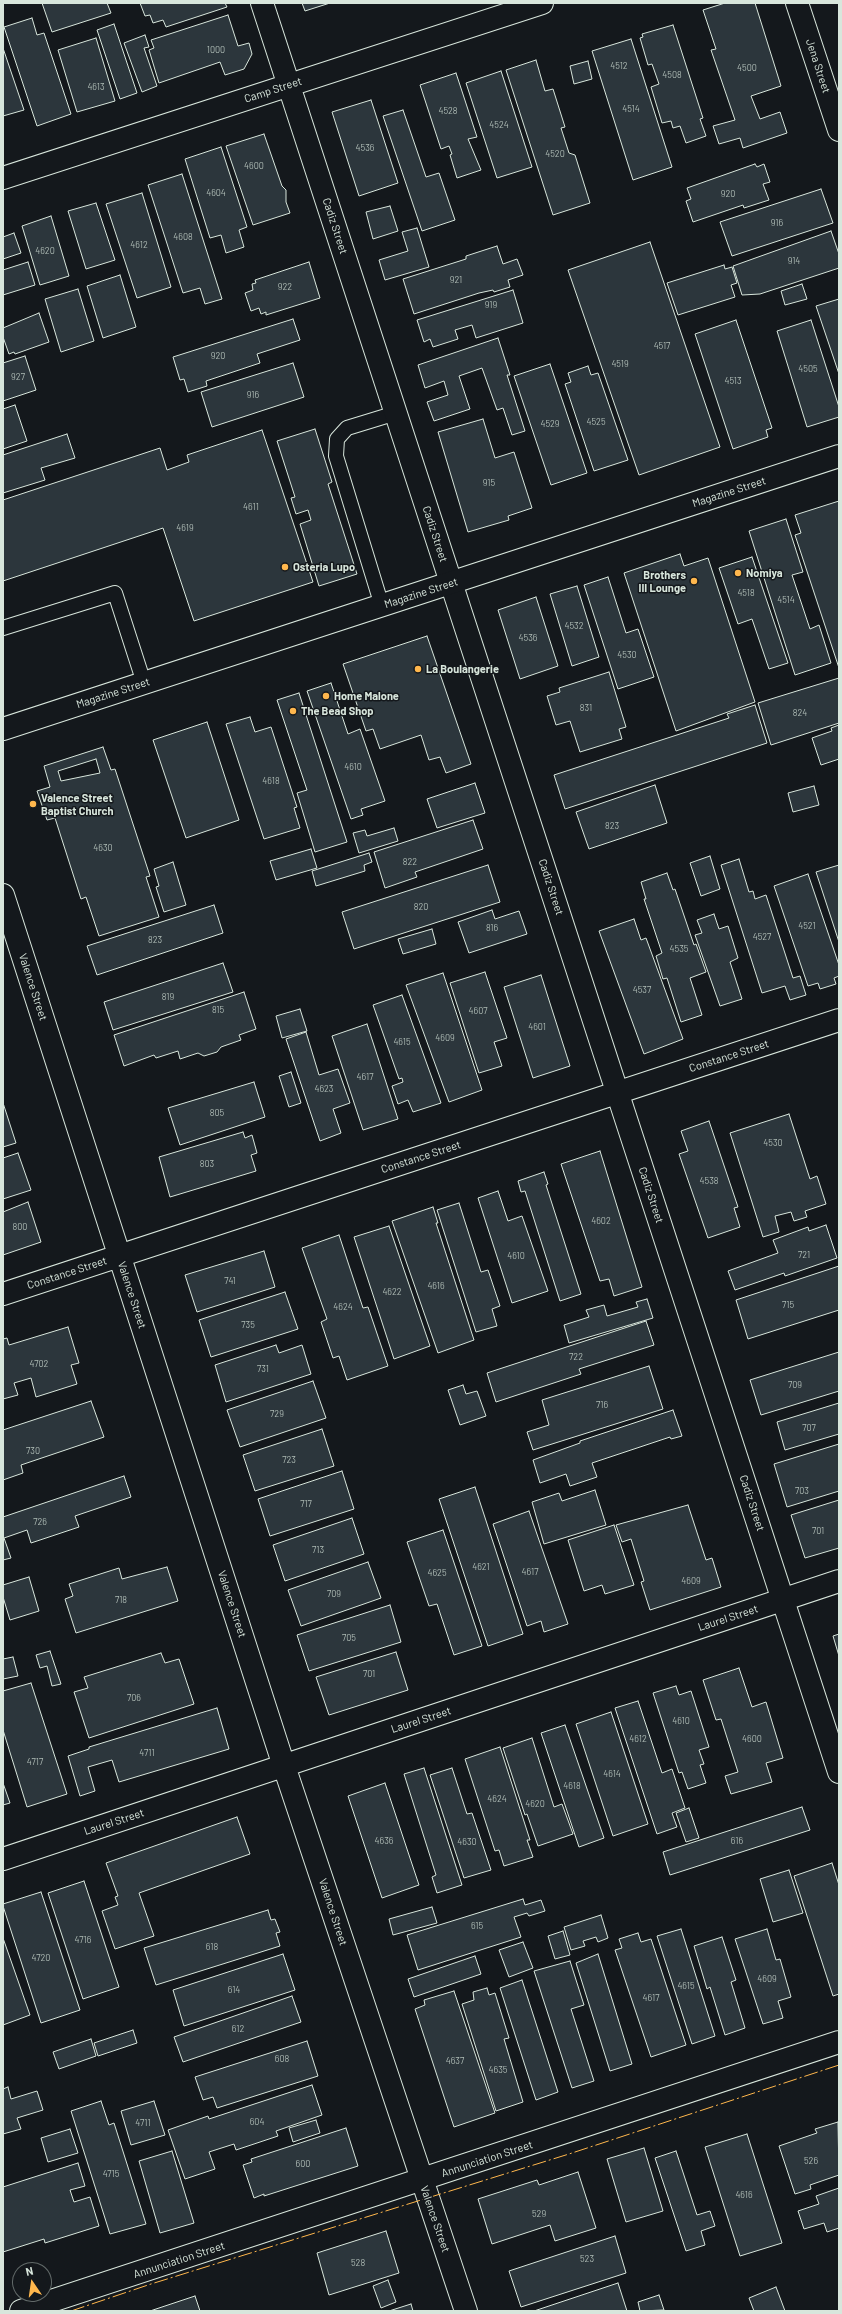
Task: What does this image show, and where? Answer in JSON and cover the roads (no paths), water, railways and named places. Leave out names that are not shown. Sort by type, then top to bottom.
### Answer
[{"type":"street","name":"Cadiz Street","points":[[262,3],[839,1772]]},
{"type":"street","name":"Camp Street","points":[[3,178],[542,3]]},
{"type":"street","name":"Jena Street","points":[[798,3],[839,130]]},
{"type":"street","name":"Magazine Street","points":[[3,729],[839,456]]},
{"type":"street","name":"Valence Street","points":[[3,895],[284,1766],[466,2311]]},
{"type":"street","name":"Constance Street","points":[[3,1294],[839,1020]]},
{"type":"street","name":"Laurel Street","points":[[3,1859],[839,1581]]},
{"type":"street","name":"Annunciation Street","points":[[21,2311],[422,2181],[839,2042]]},
{"type":"lane","points":[[382,606],[336,456],[337,439],[347,428],[396,413]]},
{"type":"lane","points":[[3,628],[115,593],[144,683]]},
{"type":"place","name":"Osteria Lupo","points":[[285,567]]},
{"type":"place","name":"Nomiya","points":[[738,573]]},
{"type":"place","name":"Brothers III Lounge","points":[[694,581]]},
{"type":"place","name":"La Boulangerie","points":[[418,669]]},
{"type":"place","name":"Home Malone","points":[[326,696]]},
{"type":"place","name":"The Bead Shop","points":[[293,711]]},
{"type":"place","name":"Valence Street Baptist Church","points":[[33,804]]}]
